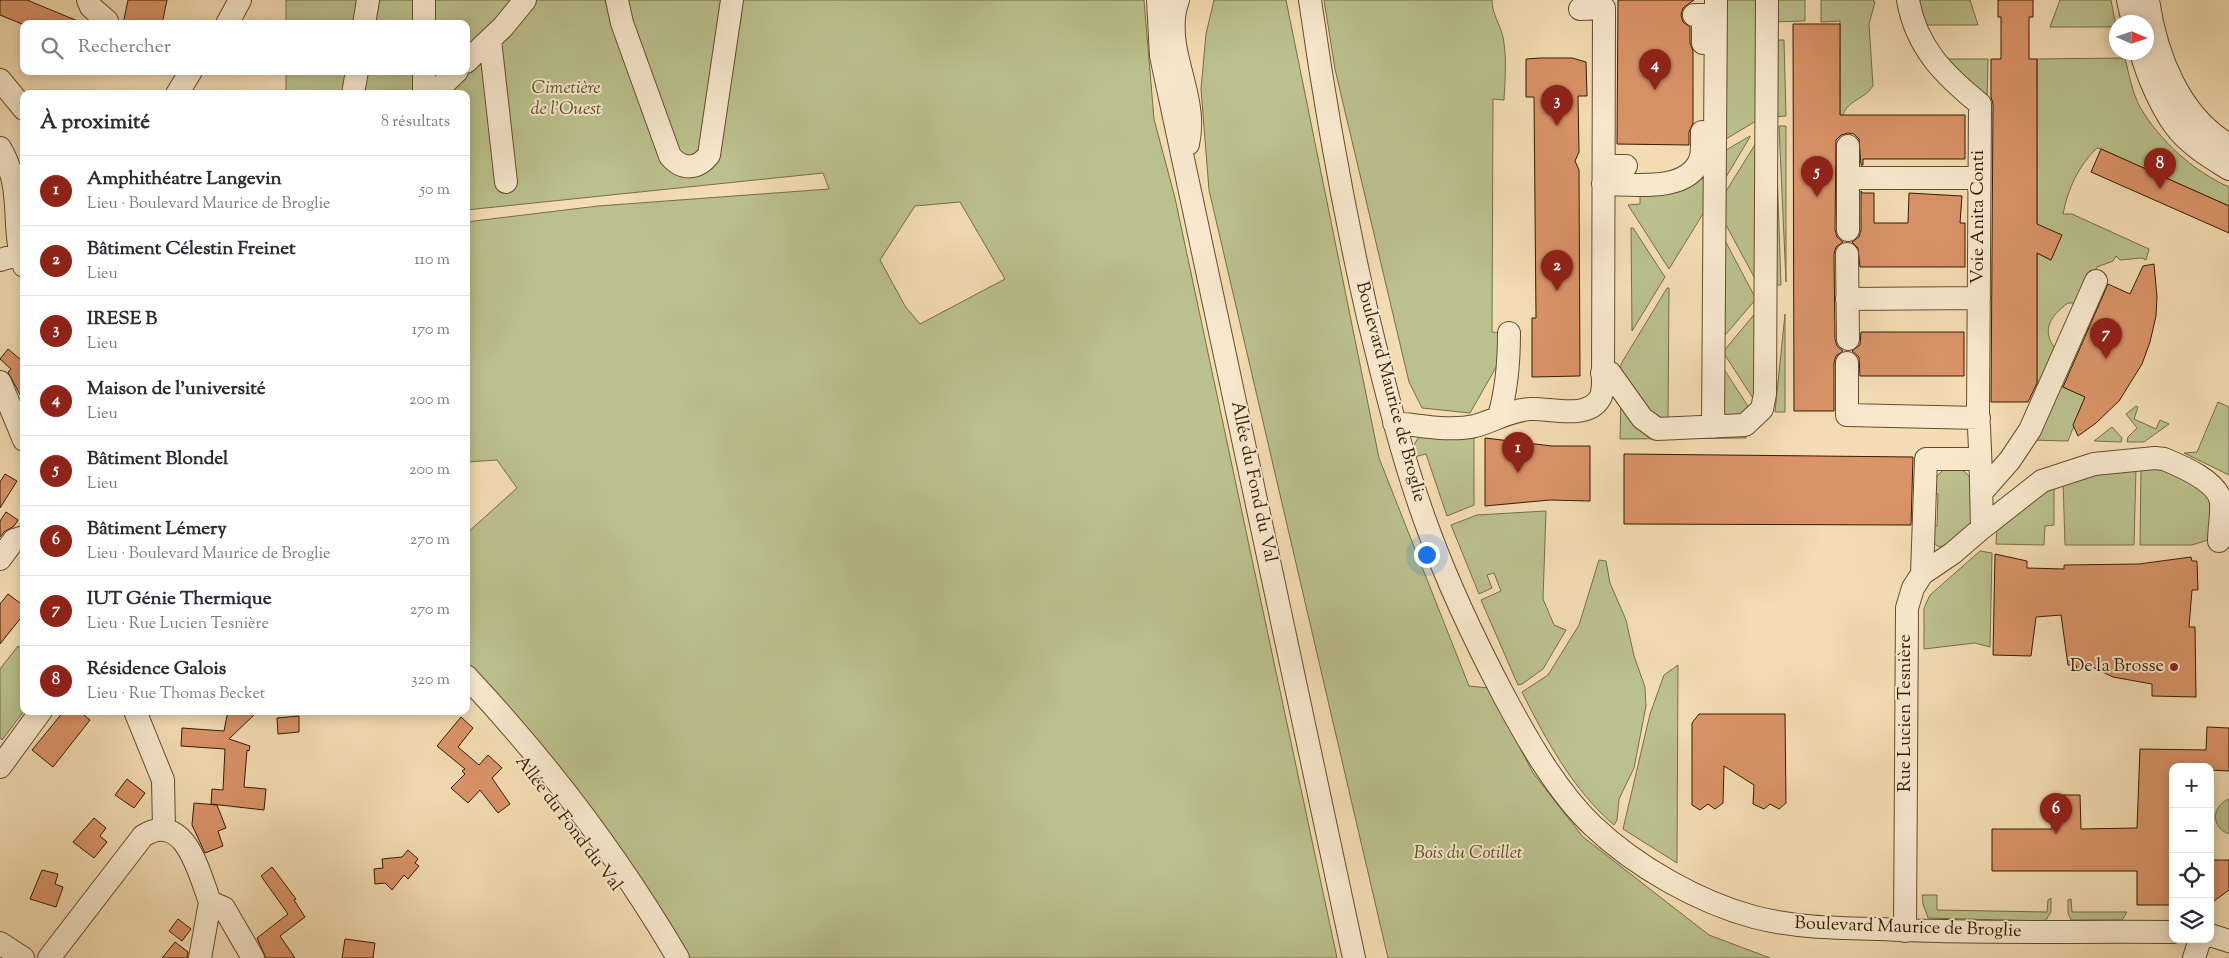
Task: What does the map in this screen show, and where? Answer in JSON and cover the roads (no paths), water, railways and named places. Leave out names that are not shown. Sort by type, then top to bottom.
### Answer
[{"type":"street","points":[[88,0],[91,8],[107,20]]},
{"type":"street","points":[[228,20],[240,0]]},
{"type":"street","points":[[365,20],[368,0]]},
{"type":"street","points":[[424,0],[424,20]]},
{"type":"street","points":[[470,58],[503,27],[525,0]]},
{"type":"street","points":[[617,0],[622,23],[670,156],[676,163],[686,167],[702,164],[709,155],[732,0]]},
{"type":"street","name":"Boulevard Maurice de Broglie","points":[[1310,0],[1321,78],[1347,219],[1394,423],[1427,526],[1441,564],[1483,656],[1529,740],[1570,800],[1593,826],[1623,850],[1674,884],[1696,895],[1748,915],[1814,928],[1906,931],[2169,932]]},
{"type":"street","points":[[1713,427],[1716,0]]},
{"type":"street","points":[[1602,373],[1610,373],[1642,418],[1657,428],[1746,425],[1762,410],[1765,394],[1767,0]]},
{"type":"street","name":"Voie Anita Conti","points":[[1908,0],[1916,29],[1936,64],[1980,104],[1979,459]]},
{"type":"street","points":[[2128,0],[2131,15]]},
{"type":"street","points":[[2148,0],[2160,50],[2169,76],[2183,100],[2198,119],[2229,145]]},
{"type":"street","name":"Allée du Fond du Val","points":[[1164,2],[1173,20],[1190,112],[1190,134],[1184,162],[1354,958]]},
{"type":"street","points":[[1394,423],[1462,428],[1476,426],[1499,416],[1530,409],[1579,411],[1591,406],[1601,398],[1604,4],[1580,9]]},
{"type":"street","points":[[1604,175],[1667,184],[1683,178],[1693,170],[1700,160],[1702,148],[1703,15],[1694,15]]},
{"type":"street","points":[[490,40],[506,182]]},
{"type":"street","points":[[2143,60],[2146,74],[2175,126],[2205,154],[2229,169]]},
{"type":"street","points":[[179,90],[189,75]]},
{"type":"street","points":[[354,90],[356,75]]},
{"type":"street","points":[[424,75],[424,90]]},
{"type":"street","points":[[437,90],[453,75]]},
{"type":"street","points":[[0,80],[20,104]]},
{"type":"street","points":[[1848,146],[1848,230]]},
{"type":"street","points":[[0,148],[8,160],[20,201],[15,260]]},
{"type":"street","points":[[1604,175],[1626,166]]},
{"type":"street","points":[[1848,178],[1980,178]]},
{"type":"street","points":[[1847,254],[1848,339]]},
{"type":"street","points":[[1981,493],[2010,460],[2030,430],[2096,281]]},
{"type":"street","points":[[1847,299],[1979,298]]},
{"type":"street","points":[[1499,416],[1504,397],[1509,361],[1509,333]]},
{"type":"street","points":[[1847,363],[1847,415],[1979,418]]},
{"type":"street","points":[[0,382],[20,430]]},
{"type":"street","name":"Rue Lucien Tesnière","points":[[1906,931],[1907,608],[1913,588],[1922,574],[1953,553],[2042,481],[2094,464],[2155,458],[2174,463],[2211,483],[2218,491],[2221,502],[2219,541]]},
{"type":"street","points":[[1922,574],[1926,459],[1979,459],[1982,469],[1982,528]]},
{"type":"street","points":[[0,559],[14,540],[20,538]]},
{"type":"street","points":[[470,681],[555,777],[582,813],[651,912],[678,958]]},
{"type":"street","name":"Allée du Fond du Val","points":[[470,703],[521,760],[585,841],[629,904],[660,958]]},
{"type":"street","points":[[0,767],[38,715]]},
{"type":"street","points":[[137,715],[163,780],[164,828]]},
{"type":"street","points":[[49,958],[142,836],[153,830],[164,828],[174,832],[184,843],[194,861],[210,902],[200,958]]},
{"type":"street","points":[[210,902],[224,908],[253,958]]},
{"type":"street","points":[[2214,936],[2229,941]]},
{"type":"street","points":[[0,943],[22,958]]},
{"type":"street","points":[[2194,958],[2199,943]]},
{"type":"place","name":"Maison de l'université","points":[[1655,90]]},
{"type":"place","name":"IRESE B","points":[[1557,126]]},
{"type":"place","name":"Résidence Galois","points":[[2160,189]]},
{"type":"place","name":"Bâtiment Blondel","points":[[1817,197]]},
{"type":"place","name":"Bâtiment Célestin Freinet","points":[[1557,291]]},
{"type":"place","name":"IUT Génie Thermique","points":[[2106,359]]},
{"type":"place","name":"Amphithéatre Langevin","points":[[1518,473]]},
{"type":"place","name":"De la Brosse","points":[[2174,667]]},
{"type":"place","name":"Bâtiment Lémery","points":[[2056,834]]},
{"type":"park label","name":"Cimetière de l'Ouest","points":[[566,99]]},
{"type":"park label","name":"Bois du Cotillet","points":[[1468,854]]}]
